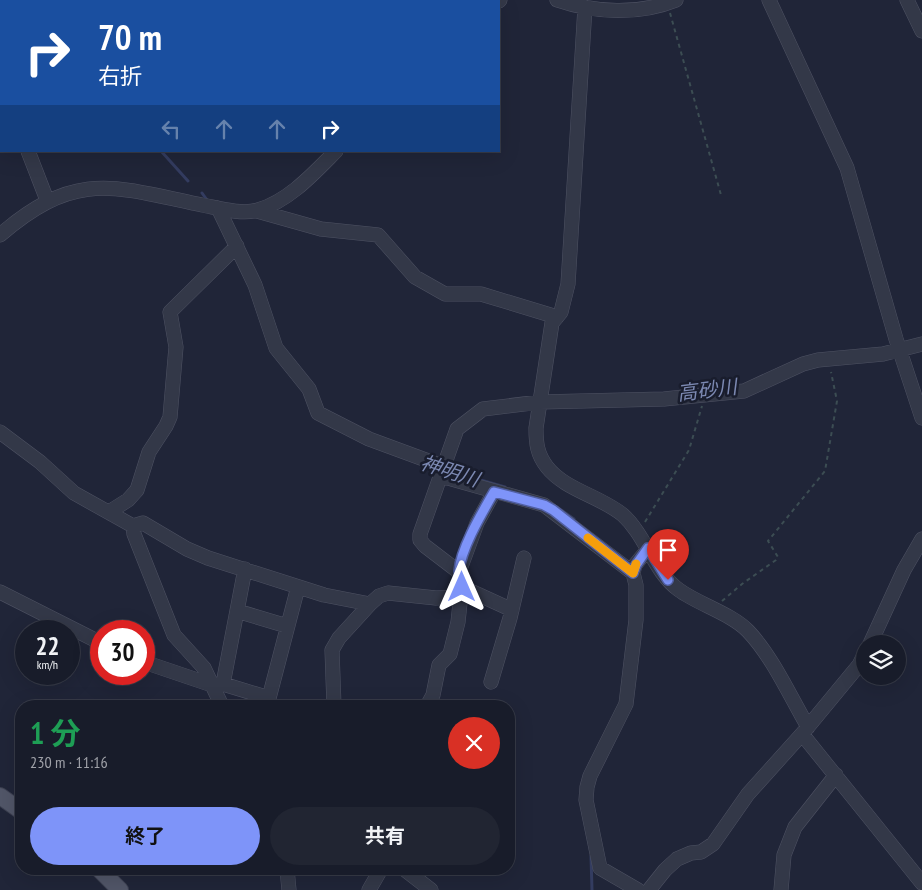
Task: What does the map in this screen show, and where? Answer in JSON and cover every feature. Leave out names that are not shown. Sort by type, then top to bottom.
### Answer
[{"type":"main road","points":[[0,796],[15,807]]},
{"type":"main road","points":[[105,875],[120,890]]},
{"type":"street","points":[[557,0],[585,7],[620,5],[648,9],[672,2]]},
{"type":"street","points":[[769,0],[847,168],[899,351],[922,418]]},
{"type":"street","points":[[907,0],[922,32]]},
{"type":"street","points":[[585,7],[568,284],[561,312],[552,323],[540,402],[536,444],[540,456],[557,477],[606,503],[622,515],[639,533],[668,580],[679,590],[745,628],[755,639],[805,730],[836,775],[922,883]]},
{"type":"street","points":[[28,152],[47,200]]},
{"type":"street","points":[[257,211],[299,187],[335,152]]},
{"type":"street","points":[[0,235],[47,200],[67,192],[91,187],[126,189],[218,208],[257,211],[321,229],[378,235],[414,277],[445,294],[481,294],[556,317]]},
{"type":"street","points":[[218,208],[255,285],[276,348],[309,389],[318,413],[369,439],[494,492],[544,505],[633,573]]},
{"type":"street","points":[[109,512],[128,500],[137,490],[149,452],[170,417],[176,347],[170,312],[237,246]]},
{"type":"street","points":[[459,572],[420,540],[423,525],[457,429],[483,409],[540,402],[664,399],[744,391],[803,364],[828,359],[899,351],[922,344]]},
{"type":"street","points":[[0,432],[40,462],[74,493],[133,526],[143,523],[187,549],[298,587],[324,595],[370,604]]},
{"type":"street","points":[[430,700],[439,665],[450,654],[458,622],[461,592],[459,572],[477,523],[494,492]]},
{"type":"street","points":[[133,526],[134,534],[174,635],[217,684],[221,700]]},
{"type":"street","points":[[874,635],[904,570],[922,540]]},
{"type":"street","points":[[638,890],[600,868],[586,800],[590,776],[626,704],[636,620],[636,585],[633,573],[636,565],[648,548]]},
{"type":"street","points":[[491,682],[512,610],[524,558]]},
{"type":"street","points":[[217,684],[237,611],[245,569]]},
{"type":"street","points":[[155,665],[268,698],[298,587]]},
{"type":"street","points":[[0,592],[90,637]]},
{"type":"street","points":[[334,700],[332,650],[339,638],[379,596],[388,593],[436,598],[461,592],[512,610]]},
{"type":"street","points":[[237,611],[288,626]]},
{"type":"street","points":[[649,890],[665,870],[677,859],[691,853],[701,852],[713,844],[748,794],[856,669]]},
{"type":"street","points":[[781,890],[784,855],[795,827],[836,775]]},
{"type":"street","points":[[288,875],[290,890]]},
{"type":"street","points":[[369,890],[378,875]]},
{"type":"street","points":[[412,875],[432,890]]},
{"type":"path","points":[[672,2],[721,195]]},
{"type":"path","points":[[713,609],[742,584],[776,560],[778,557],[768,541],[826,471],[837,401],[828,359]]},
{"type":"path","points":[[639,533],[689,450],[706,395]]},
{"type":"waterway","name":"神明川","points":[[162,152],[188,181]]},
{"type":"waterway","name":"神明川","points":[[202,193],[207,200]]},
{"type":"waterway","name":"神明川","points":[[463,475],[505,487]]},
{"type":"waterway","name":"神明川","points":[[557,507],[574,519]]},
{"type":"waterway","name":"神明川","points":[[591,856],[592,890]]},
{"type":"slow traffic","points":[[588,538],[633,573],[636,564]]},
{"type":"route","points":[[462,587],[459,572],[466,549],[477,523],[494,492],[544,505],[553,510],[633,573],[636,565],[648,548],[668,580]]},
{"type":"water label","name":"高砂川","points":[[707,390]]}]
